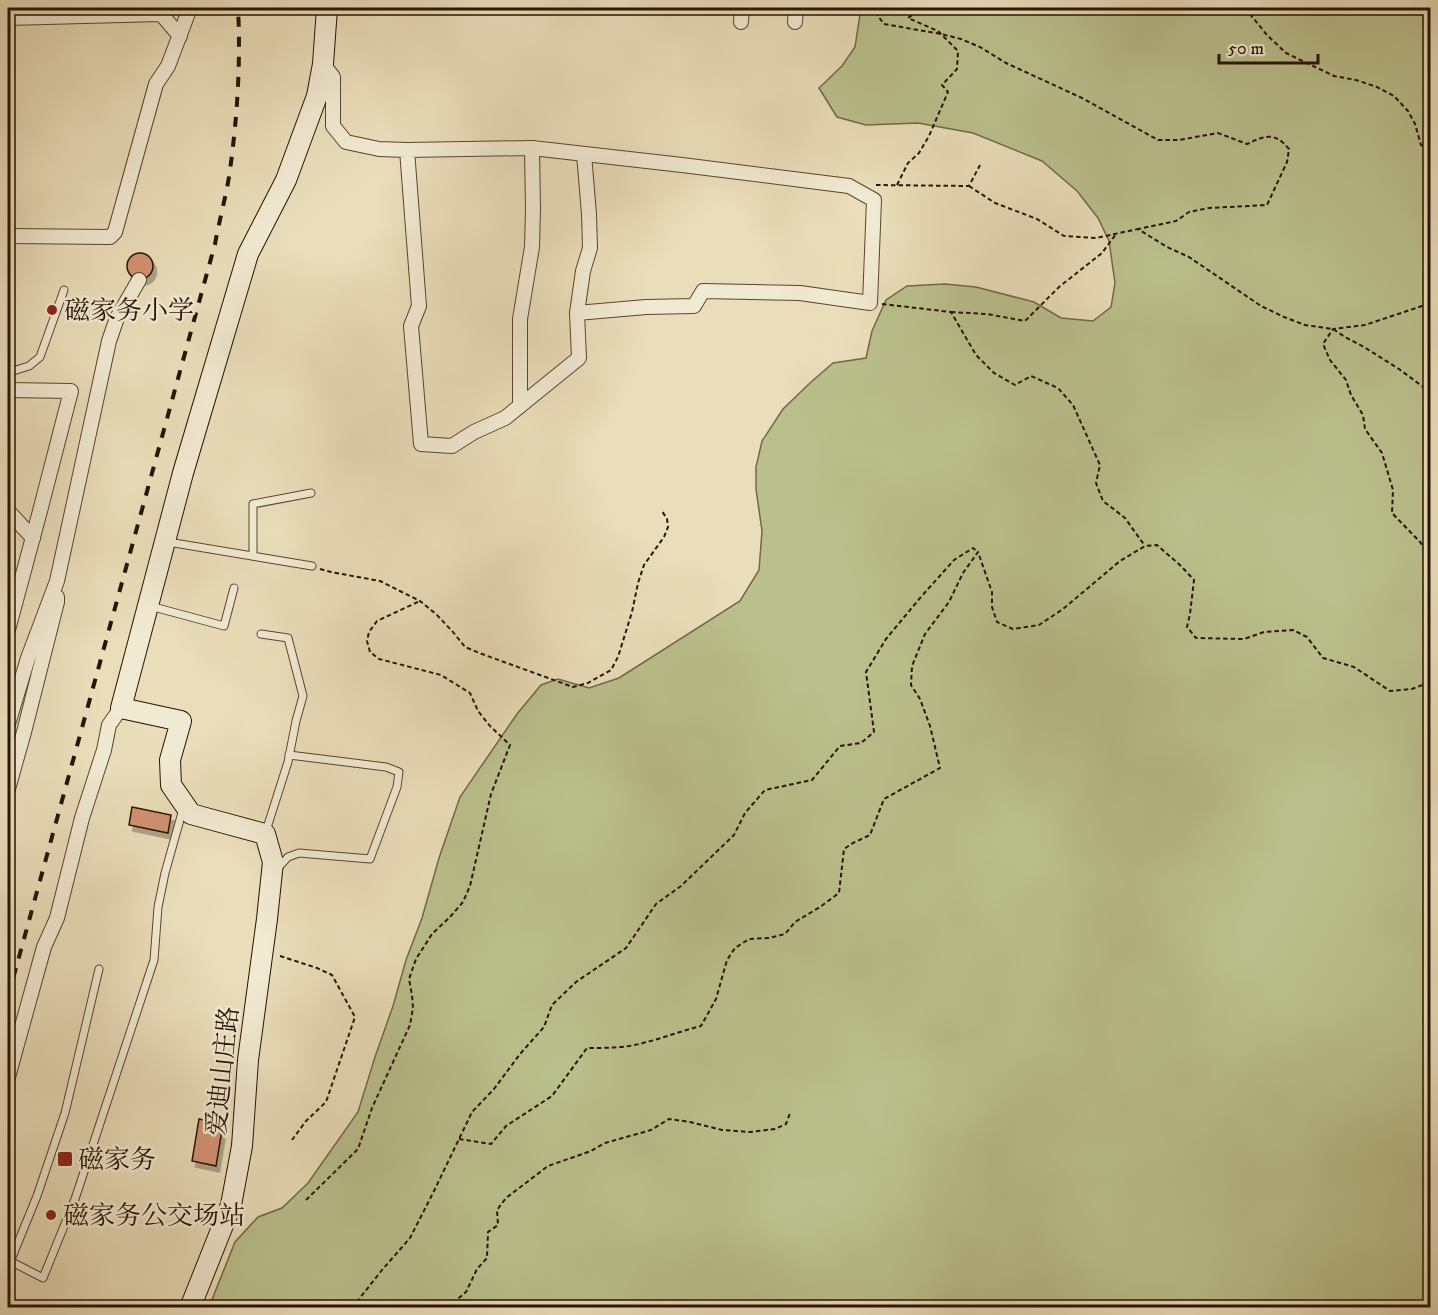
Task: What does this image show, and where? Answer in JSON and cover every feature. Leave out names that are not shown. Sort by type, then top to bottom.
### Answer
[{"type":"street","points":[[8,236],[110,237],[115,232],[156,84],[168,66],[190,8]]},
{"type":"street","points":[[8,1077],[44,947],[57,918],[82,818],[104,750],[109,725],[121,708],[187,461],[248,255],[286,180],[317,96],[323,64],[327,8]]},
{"type":"street","points":[[741,22],[742,8]]},
{"type":"street","points":[[795,22],[796,8]]},
{"type":"street","points":[[8,18],[161,14],[180,36]]},
{"type":"street","points":[[323,64],[333,76],[333,126],[346,142],[379,149],[406,150],[532,148],[849,186],[874,200],[870,303],[800,293],[703,291],[694,306],[646,307],[577,313]]},
{"type":"street","points":[[519,406],[520,319],[532,247],[532,148]]},
{"type":"street","points":[[406,150],[418,306],[411,326],[421,444],[452,446],[474,432],[505,418],[579,358],[577,313],[582,271],[590,248],[584,154]]},
{"type":"street","points":[[8,724],[28,658],[57,581],[109,341],[117,318],[139,280]]},
{"type":"street","points":[[8,390],[71,391],[33,538],[10,608],[8,630]]},
{"type":"street","points":[[8,511],[33,538]]},
{"type":"street","points":[[8,789],[57,602],[57,581]]},
{"type":"street","points":[[121,708],[181,721],[170,760],[171,785],[191,814],[265,834]]},
{"type":"street","name":"爱迪山庄路","points":[[190,1308],[231,1205],[242,1146],[248,1060],[273,862],[265,834]]},
{"type":"lane","points":[[8,371],[29,366],[40,357],[64,290]]},
{"type":"lane","points":[[253,556],[253,504],[311,493]]},
{"type":"lane","points":[[165,541],[312,566]]},
{"type":"lane","points":[[148,605],[224,626],[234,588]]},
{"type":"lane","points":[[261,634],[288,638],[303,696],[289,755],[265,834]]},
{"type":"lane","points":[[271,875],[288,857],[299,853],[370,859],[397,787],[399,772],[386,767],[289,755]]},
{"type":"lane","points":[[99,969],[65,1113],[37,1196],[9,1264],[43,1278],[75,1199],[154,960],[158,907],[184,804]]},
{"type":"path","points":[[897,185],[908,163],[920,153],[929,136],[948,92],[942,85],[957,69],[958,51],[938,31],[908,18],[922,8]]},
{"type":"path","points":[[1245,8],[1267,35],[1286,52],[1334,76],[1356,80],[1394,96],[1408,111],[1415,124],[1421,145],[1431,149]]},
{"type":"path","points":[[1425,8],[1431,17]]},
{"type":"path","points":[[849,186],[969,186],[995,203],[1037,219],[1064,236],[1096,238],[1176,221],[1189,212],[1209,208],[1267,205],[1287,162],[1289,149],[1280,139],[1264,136],[1247,144],[1218,133],[1179,140],[1158,140],[1082,98],[1006,63],[980,47],[941,34],[884,24],[875,12]]},
{"type":"path","points":[[969,186],[980,165]]},
{"type":"path","points":[[1138,229],[1167,247],[1189,257],[1261,306],[1284,318],[1305,325],[1333,329],[1365,325],[1422,306],[1431,307]]},
{"type":"path","points":[[870,303],[987,314],[1025,321],[1059,287],[1102,253],[1116,234]]},
{"type":"path","points":[[951,312],[976,355],[994,373],[1015,385],[1031,376],[1058,388],[1073,405],[1100,465],[1096,483],[1103,501],[1125,518],[1145,546]]},
{"type":"path","points":[[1333,329],[1399,369],[1431,392]]},
{"type":"path","points":[[1333,329],[1323,344],[1330,360],[1346,380],[1351,395],[1363,415],[1365,429],[1382,453],[1393,490],[1392,513],[1421,543],[1431,561]]},
{"type":"path","points":[[312,566],[380,581],[420,601],[436,614],[465,647],[573,687],[588,683],[611,670],[618,657],[644,565],[668,528],[667,519],[662,511]]},
{"type":"path","points":[[352,1308],[410,1238],[472,1112],[494,1089],[544,1027],[552,1005],[576,982],[626,948],[656,904],[681,886],[734,835],[745,813],[765,790],[812,780],[840,746],[861,743],[874,732],[866,672],[886,639],[920,598],[954,560],[973,548],[978,552],[992,592],[992,607],[997,622],[1013,629],[1039,625],[1063,609],[1120,561],[1145,546],[1157,545],[1194,580],[1186,627],[1196,638],[1244,639],[1264,632],[1293,630],[1307,637],[1323,658],[1354,667],[1390,691],[1412,689],[1431,682]]},
{"type":"path","points":[[459,1139],[491,1144],[506,1126],[552,1096],[587,1048],[631,1045],[701,1026],[716,999],[727,960],[735,948],[749,939],[785,934],[795,922],[839,893],[844,849],[870,835],[884,799],[940,768],[930,726],[920,699],[911,685],[912,666],[925,633],[949,602],[963,573],[978,552]]},
{"type":"path","points":[[306,1200],[358,1149],[372,1108],[410,1025],[413,1001],[409,979],[416,959],[432,934],[463,902],[470,886],[491,794],[510,745],[478,711],[470,693],[441,675],[380,659],[370,651],[367,641],[369,632],[377,621],[420,601]]},
{"type":"path","points":[[262,951],[332,975],[355,1017],[326,1102],[306,1121],[292,1140]]},
{"type":"path","points":[[447,1308],[466,1292],[477,1269],[487,1258],[488,1232],[498,1225],[497,1210],[506,1198],[548,1166],[591,1151],[605,1143],[651,1130],[669,1119],[722,1130],[750,1132],[775,1129],[786,1124],[790,1113]]},
{"type":"green space","points":[[861,8],[1430,8],[1430,1307],[209,1307],[235,1242],[258,1217],[282,1208],[308,1183],[358,1112],[460,797],[517,714],[541,685],[558,679],[589,688],[619,678],[740,601],[759,570],[762,531],[756,489],[756,467],[762,441],[783,409],[833,363],[866,358],[872,331],[886,300],[907,286],[945,284],[976,287],[1034,302],[1061,318],[1093,321],[1111,307],[1115,283],[1109,241],[1098,218],[1077,191],[1042,161],[973,133],[918,123],[866,125],[837,117],[819,88],[842,66],[855,47]]},
{"type":"building","points":[[140,253],[149,257],[153,266],[149,275],[140,279],[131,275],[127,266],[131,257]]},
{"type":"building","points":[[132,807],[171,815],[168,833],[129,825]]},
{"type":"building","points":[[199,1119],[223,1124],[216,1166],[192,1161]]},
{"type":"railway","points":[[8,997],[215,244],[229,177],[234,135],[239,71],[238,8]]},
{"type":"place","name":"磁家务小学","points":[[52,310]]},
{"type":"place","name":"磁家务","points":[[65,1159]]},
{"type":"place","name":"磁家务公交场站","points":[[51,1215]]}]
